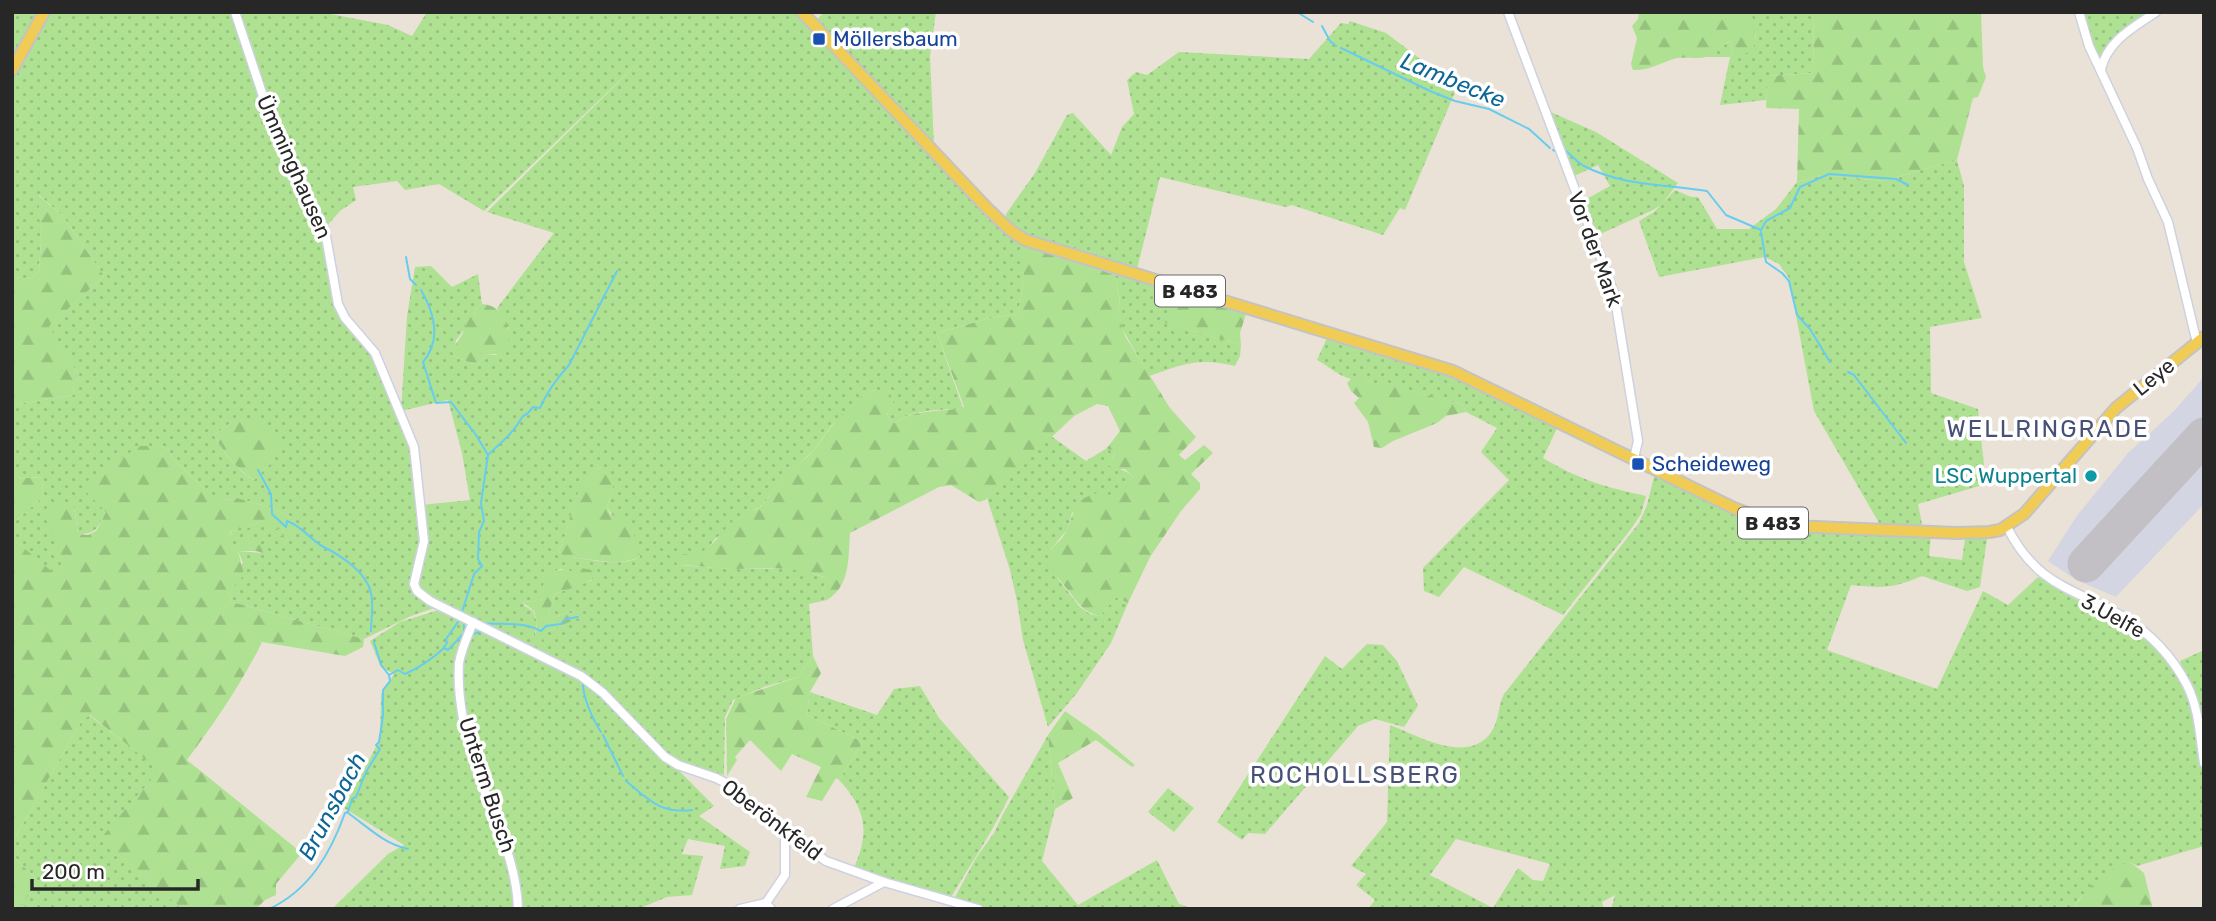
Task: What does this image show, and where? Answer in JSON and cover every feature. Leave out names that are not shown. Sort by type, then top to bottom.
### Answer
[{"type":"main road","points":[[12,70],[44,12]]},
{"type":"main road","name":"B 483","points":[[802,12],[987,208],[1025,240],[1453,371],[1734,508],[1773,523],[1815,528],[1927,532],[1989,533],[2007,527]]},
{"type":"main road","name":"Leye","points":[[2007,527],[2024,514],[2106,418],[2200,340]]},
{"type":"street","name":"Ümminghausen","points":[[235,12],[273,126],[325,231],[338,304],[345,318],[375,353],[414,447],[424,541],[414,583],[421,594]]},
{"type":"street","name":"Vor der Mark","points":[[1508,12],[1614,293],[1638,446],[1634,458]]},
{"type":"street","points":[[2079,12],[2089,46],[2168,222],[2200,340]]},
{"type":"street","points":[[2101,69],[2105,56],[2117,40],[2157,12]]},
{"type":"street","name":"3.Uelfe","points":[[2007,527],[2027,558],[2050,580],[2140,628],[2172,660],[2191,695],[2204,763]]},
{"type":"street","name":"Oberönkfeld","points":[[421,594],[430,601],[581,676],[603,693],[665,757],[678,765],[726,782],[789,834],[835,866],[978,909]]},
{"type":"street","name":"Unterm Busch","points":[[473,622],[459,660],[459,690],[466,735],[511,859],[518,909]]},
{"type":"street","points":[[740,909],[765,905],[785,875],[785,842],[789,834]]},
{"type":"street","points":[[833,909],[884,882]]},
{"type":"shaded area","points":[[2204,377],[2204,504],[2116,597],[2076,580],[2048,561],[2076,517],[2128,453],[2173,412]]},
{"type":"green space","points":[[12,12],[43,12],[12,68]]},
{"type":"green space","points":[[44,12],[320,12],[388,25],[412,36],[427,12],[796,12],[1024,244],[1024,281],[1018,314],[990,318],[937,333],[963,408],[919,412],[895,423],[889,420],[887,412],[894,406],[890,392],[874,390],[862,396],[832,425],[813,451],[785,477],[763,504],[715,539],[706,551],[696,556],[683,554],[679,565],[731,569],[800,569],[826,578],[822,591],[827,600],[809,604],[813,656],[798,677],[733,700],[725,717],[724,775],[674,761],[629,720],[714,806],[699,816],[750,852],[745,866],[720,869],[725,846],[688,839],[682,854],[703,856],[692,895],[667,897],[638,909],[518,909],[511,859],[466,735],[459,660],[473,622],[440,606],[411,616],[364,639],[232,602],[229,592],[243,563],[238,551],[262,553],[243,542],[232,547],[227,540],[232,531],[244,530],[261,521],[276,529],[282,529],[285,534],[284,542],[299,532],[291,518],[273,508],[237,498],[217,498],[171,457],[169,449],[142,448],[124,459],[97,501],[106,512],[93,531],[78,534],[74,506],[66,567],[50,571],[12,538],[12,524],[42,498],[43,477],[12,479],[12,405],[74,395],[73,384],[80,377],[48,326],[104,276],[62,215],[39,195],[39,271],[31,279],[12,277],[12,70]],"holes":[[[641,60],[487,212],[554,233],[497,308],[509,328],[496,355],[487,355],[477,365],[453,356],[456,340],[475,316],[474,310],[482,304],[478,274],[452,287],[431,266],[415,267],[407,316],[401,411],[448,400],[462,453],[470,500],[421,505],[411,438],[370,345],[338,304],[325,228],[340,211],[356,200],[353,187],[397,181],[405,190],[439,184],[484,211]],[[232,422],[274,460],[254,480],[231,460],[214,435]],[[600,468],[614,483],[607,507],[640,557],[612,562],[563,557],[559,551],[577,495],[590,476]],[[561,569],[592,580],[555,594],[549,612],[550,619],[568,612],[580,617],[546,632],[543,636],[535,634],[537,623],[533,611],[522,601],[532,602],[539,599],[546,580]]]},
{"type":"green space","points":[[825,12],[936,12],[930,56],[934,146],[815,21]]},
{"type":"green space","points":[[1639,12],[1751,12],[1755,32],[1754,47],[1752,52],[1731,56],[1730,41],[1706,57],[1677,58],[1650,68],[1633,70],[1631,64],[1637,38],[1632,26],[1638,19]]},
{"type":"green space","points":[[1751,12],[1813,12],[1814,73],[1768,76],[1766,100],[1720,105],[1730,57],[1706,57],[1730,41],[1731,56],[1756,38]]},
{"type":"green space","points":[[1813,12],[1981,12],[1983,67],[1986,77],[1978,97],[1973,98],[1957,160],[1883,181],[1821,175],[1797,182],[1799,109],[1766,108],[1767,76],[1814,73]]},
{"type":"green space","points":[[2079,12],[2155,12],[2131,27],[2099,65]]},
{"type":"green space","points":[[1350,21],[1386,33],[1423,61],[1461,78],[1405,210],[1400,208],[1383,235],[1292,205],[1286,207],[1160,177],[1136,273],[1038,242],[1005,221],[1006,214],[1035,173],[1067,115],[1073,113],[1111,155],[1122,127],[1134,114],[1127,80],[1136,72],[1147,75],[1179,52],[1309,59],[1341,23],[1348,24]]},
{"type":"green space","points":[[1546,110],[1596,132],[1678,183],[1662,204],[1653,210],[1594,237],[1581,202],[1610,186],[1598,165],[1570,178]]},
{"type":"green space","points":[[1957,160],[1964,186],[1964,262],[1982,318],[1930,327],[1931,393],[1978,409],[1986,484],[1918,504],[1923,529],[1882,528],[1814,411],[1789,278],[1779,264],[1765,257],[1659,277],[1639,221],[1654,212],[1675,190],[1698,197],[1717,229],[1749,229],[1776,209],[1797,182],[1821,175],[1883,181]]},
{"type":"green space","points":[[38,195],[62,215],[104,276],[49,326],[80,377],[73,384],[74,395],[12,405],[12,277],[31,279],[39,271],[41,242]]},
{"type":"green space","points":[[1024,244],[1115,275],[1120,302],[1118,313],[1125,336],[1170,408],[1196,437],[1179,455],[1185,460],[1204,445],[1213,453],[1191,474],[1200,483],[1200,489],[1181,511],[1150,557],[1128,603],[1116,597],[1100,616],[1089,612],[1058,578],[1050,560],[1051,550],[1062,538],[1083,499],[1099,492],[1109,496],[1133,477],[1125,469],[1116,469],[1108,464],[1115,455],[1107,448],[1120,431],[1108,406],[1097,404],[1074,416],[985,500],[979,502],[951,485],[939,487],[850,533],[844,579],[835,594],[827,600],[822,591],[826,578],[804,571],[727,569],[679,565],[674,561],[683,554],[706,549],[734,520],[761,506],[785,476],[813,451],[846,409],[868,393],[879,390],[890,392],[894,406],[887,413],[889,420],[895,423],[911,415],[964,407],[937,333],[990,318],[1018,314],[1024,281]]},
{"type":"green space","points":[[1115,275],[1172,289],[1166,323],[1241,345],[1235,366],[1211,362],[1191,363],[1149,376],[1119,323],[1120,301]]},
{"type":"green space","points":[[1172,289],[1246,314],[1240,333],[1241,345],[1165,323]]},
{"type":"green space","points":[[482,304],[497,309],[502,315],[509,329],[509,337],[503,353],[487,355],[477,365],[453,356],[452,350],[463,333],[466,319],[475,315],[474,310]]},
{"type":"green space","points":[[1327,338],[1430,365],[1559,424],[1543,458],[1593,482],[1646,496],[1641,514],[1631,529],[1563,615],[1464,567],[1439,597],[1424,591],[1423,568],[1509,480],[1481,452],[1497,428],[1466,412],[1463,405],[1342,376],[1317,360]]},
{"type":"green space","points":[[1357,378],[1463,405],[1466,412],[1446,416],[1437,423],[1382,448],[1374,447],[1368,422],[1354,403],[1359,398],[1347,383]]},
{"type":"green space","points":[[232,422],[264,422],[279,440],[274,460],[254,480],[231,460],[214,435]]},
{"type":"green space","points":[[1051,436],[1086,461],[1107,448],[1115,454],[1108,465],[1133,477],[1109,496],[1072,513],[1067,530],[1051,549],[1058,579],[1080,607],[1090,614],[1100,616],[1116,597],[1128,603],[1111,643],[1077,693],[1048,727],[1023,640],[1010,570],[987,498]]},
{"type":"green space","points":[[140,446],[169,449],[171,457],[205,490],[228,500],[237,498],[273,508],[291,518],[300,532],[284,542],[278,538],[285,534],[282,529],[269,533],[261,521],[244,530],[231,531],[228,540],[232,546],[253,538],[260,541],[263,553],[238,551],[244,575],[229,592],[232,602],[364,639],[363,647],[345,656],[262,642],[227,703],[187,760],[302,853],[276,884],[276,895],[265,900],[256,909],[182,909],[100,839],[159,770],[90,715],[81,722],[12,843],[12,538],[50,570],[65,567],[43,512],[50,505],[74,506],[78,534],[88,535],[96,531],[106,512],[84,490],[88,480]]},
{"type":"green space","points":[[600,468],[614,483],[607,507],[610,514],[627,523],[634,535],[640,557],[611,562],[563,557],[559,551],[577,495],[582,485]]},
{"type":"green space","points":[[1655,473],[1757,519],[1931,534],[1929,556],[1962,560],[1965,539],[1987,539],[1980,587],[1967,591],[1922,576],[1887,586],[1851,585],[1827,650],[1937,689],[1983,591],[2008,605],[2038,577],[2129,625],[2159,651],[2176,675],[2188,701],[2201,757],[2204,846],[2137,866],[2130,862],[2080,898],[2073,909],[1611,909],[1615,895],[1602,902],[1604,909],[1368,909],[1375,900],[1356,885],[1366,874],[1351,866],[1387,822],[1390,725],[1443,745],[1470,746],[1482,741],[1494,727],[1504,694],[1639,523],[1647,505]],"holes":[[[1456,839],[1550,864],[1543,881],[1533,880],[1518,868],[1493,908],[1430,875]]]},
{"type":"green space","points":[[43,477],[42,498],[12,524],[12,479]]},
{"type":"green space","points":[[576,567],[598,571],[585,583],[555,594],[549,612],[550,619],[568,612],[581,617],[546,632],[541,643],[535,642],[537,623],[534,611],[521,601],[532,602],[538,599],[545,580],[552,572],[571,571]]},
{"type":"green space","points":[[442,609],[471,623],[458,660],[464,735],[509,859],[516,909],[332,909],[388,854],[404,845],[344,808],[380,739],[381,694],[394,674],[381,667],[370,641],[400,622]]},
{"type":"green space","points":[[1367,644],[1383,645],[1397,661],[1418,706],[1404,727],[1375,719],[1358,726],[1265,834],[1248,833],[1242,840],[1217,822],[1325,656],[1342,669]]},
{"type":"green space","points":[[2204,650],[2204,742],[2180,661]]},
{"type":"green space","points":[[813,656],[821,673],[810,692],[807,715],[863,742],[839,780],[836,778],[822,801],[806,797],[821,767],[792,754],[781,771],[750,740],[735,757],[737,760],[727,776],[726,719],[736,698],[798,677]]},
{"type":"green space","points":[[920,686],[939,718],[1009,797],[950,899],[853,870],[862,845],[863,822],[855,802],[839,780],[863,742],[807,715],[810,692],[877,715],[894,689]]},
{"type":"green space","points":[[1065,711],[1135,765],[1132,767],[1096,740],[1058,763],[1073,798],[1055,809],[1048,735]]},
{"type":"green space","points":[[89,715],[160,770],[101,839],[182,909],[27,909],[22,903],[34,889],[35,878],[12,855],[12,843],[81,722]]},
{"type":"green space","points":[[1048,735],[1055,809],[1042,861],[1078,905],[1157,860],[1179,904],[1188,909],[982,909],[954,899]]},
{"type":"green space","points":[[1168,788],[1194,808],[1174,832],[1148,812]]},
{"type":"green space","points":[[12,855],[35,878],[34,889],[22,903],[27,909],[12,909]]},
{"type":"green space","points":[[2130,862],[2144,873],[2153,909],[2073,909],[2098,880],[2113,869]]},
{"type":"waterway","name":"Lambecke","points":[[1297,12],[1313,22]]},
{"type":"waterway","name":"Lambecke","points":[[1322,26],[1336,46]]},
{"type":"waterway","name":"Lambecke","points":[[1341,48],[1430,91],[1455,101],[1489,109],[1529,129],[1550,148]]},
{"type":"waterway","name":"Lambecke","points":[[1562,148],[1578,162],[1598,173],[1644,183],[1707,191],[1726,215],[1761,230],[1766,221],[1790,208],[1800,187],[1829,174],[1896,179],[1908,185]]},
{"type":"waterway","points":[[1761,232],[1766,262],[1789,281],[1797,315],[1810,329],[1830,362]]},
{"type":"waterway","points":[[406,257],[410,279],[416,285]]},
{"type":"waterway","points":[[489,454],[512,432],[523,416],[533,407],[540,408],[569,365],[617,271]]},
{"type":"waterway","points":[[421,290],[434,326],[433,345],[423,362],[436,403],[451,402],[488,455],[481,503],[484,521],[479,532],[478,559],[482,566],[474,574],[462,612]]},
{"type":"waterway","points":[[1848,372],[1854,375],[1906,443]]},
{"type":"waterway","points":[[258,470],[271,494],[272,514],[286,527],[287,521],[298,526],[317,543],[352,565],[364,578],[372,598],[371,631]]},
{"type":"waterway","points":[[482,623],[519,625],[541,631],[546,626],[561,624],[565,619],[578,617]]},
{"type":"waterway","points":[[444,647],[446,639],[460,619]]},
{"type":"waterway","name":"Brunsbach","points":[[269,909],[307,881],[326,856],[352,799],[356,797],[366,772],[380,749],[376,745],[379,742],[383,716],[383,690],[390,681],[389,675],[398,670],[405,674],[426,663],[444,648],[448,650],[464,633],[464,625]]},
{"type":"waterway","points":[[474,634],[481,631]]},
{"type":"waterway","points":[[374,642],[381,665],[389,675]]},
{"type":"waterway","points":[[583,682],[589,708],[601,732]]},
{"type":"waterway","points":[[603,735],[623,776]]},
{"type":"waterway","points":[[626,781],[655,804],[671,810],[692,810]]},
{"type":"waterway","points":[[348,813],[384,839],[408,849]]},
{"type":"runway","points":[[2086,564],[2204,436]]},
{"type":"place","name":"Möllersbaum","points":[[819,39]]},
{"type":"place","name":"Scheideweg","points":[[1638,464]]},
{"type":"place","name":"LSC Wuppertal","points":[[2091,476]]},
{"type":"district","name":"WELLRINGRADE","points":[[2048,429]]},
{"type":"district","name":"ROCHOLLSBERG","points":[[1355,775]]}]
